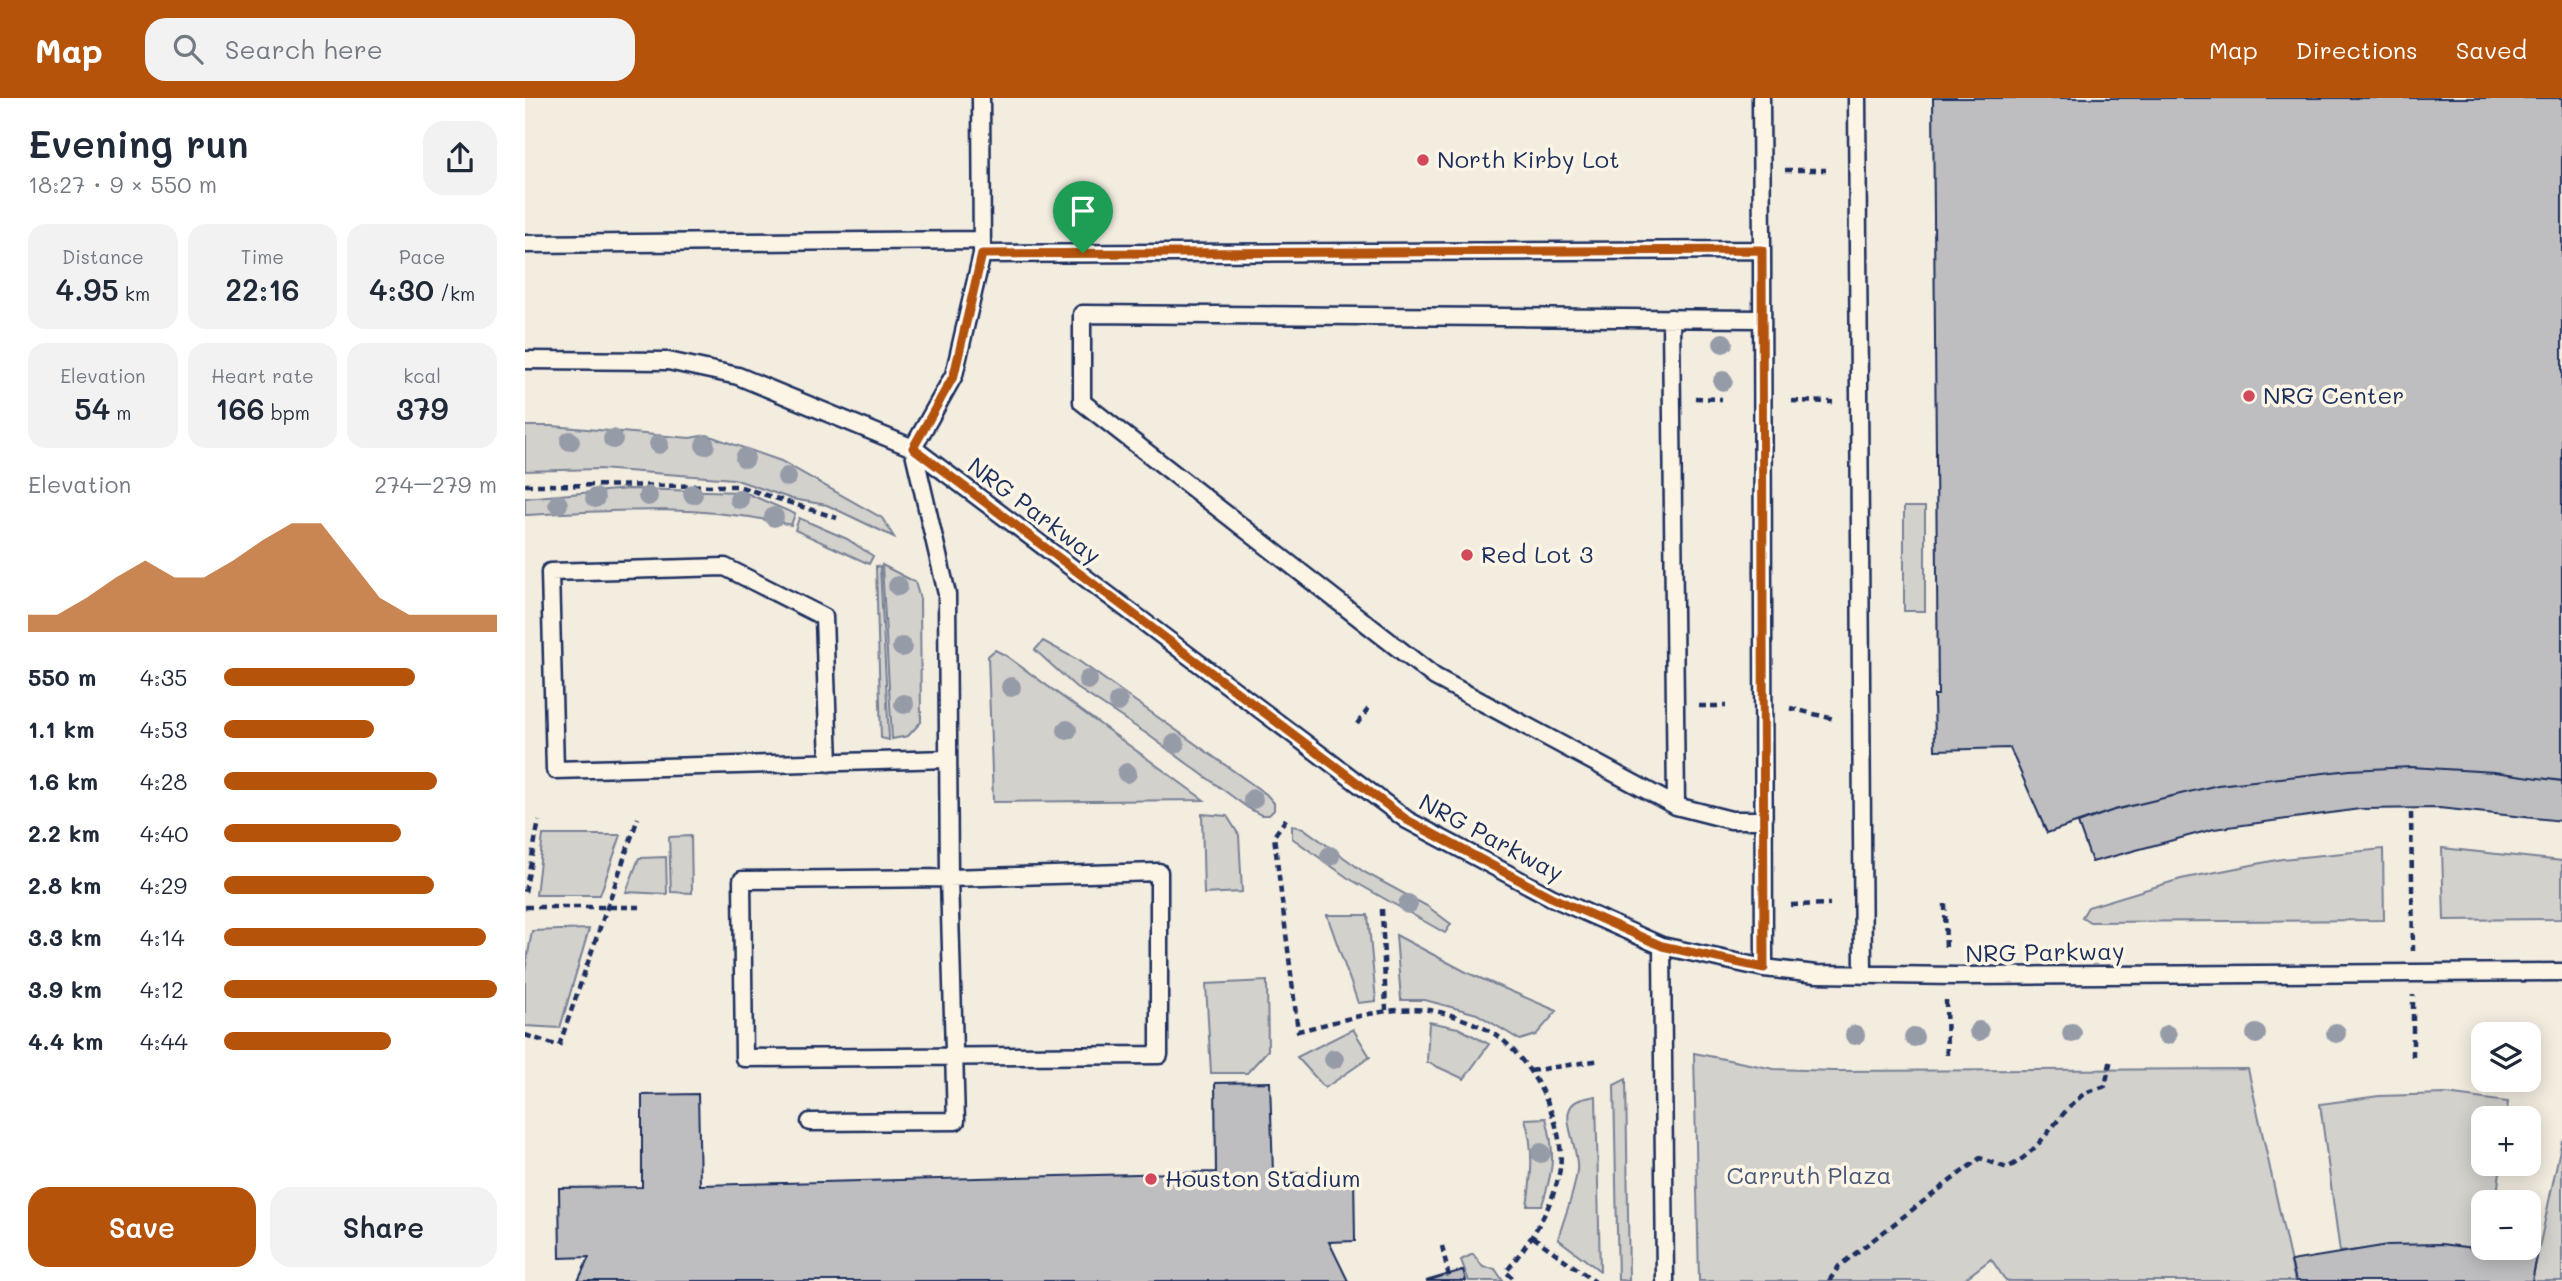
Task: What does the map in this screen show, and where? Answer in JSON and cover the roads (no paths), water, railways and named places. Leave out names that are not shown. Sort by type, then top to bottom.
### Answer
[{"type":"lane","points":[[810,1122],[956,1121],[949,878],[947,594],[913,448],[954,375],[982,247],[981,98]]},
{"type":"lane","points":[[1761,98],[1764,968]]},
{"type":"lane","points":[[1857,98],[1863,975]]},
{"type":"lane","points":[[525,244],[1762,250]]},
{"type":"lane","points":[[1762,319],[1082,314],[1082,402],[1435,677],[1676,806],[1731,820],[1762,820]]},
{"type":"lane","points":[[1671,318],[1676,806]]},
{"type":"lane","name":"NRG Parkway","points":[[525,360],[668,361],[738,376],[913,448],[1407,820],[1551,897],[1662,946],[1764,968],[1816,974],[1957,976],[2562,972]]},
{"type":"lane","points":[[829,763],[824,617],[725,567],[550,572],[555,770],[829,763],[948,759]]},
{"type":"lane","points":[[1159,872],[1159,1055],[744,1058],[742,880],[949,878],[1159,872]]},
{"type":"lane","points":[[1662,946],[1665,1281]]},
{"type":"place","name":"North Kirby Lot","points":[[1423,160]]},
{"type":"place","name":"NRG Center","points":[[2249,396]]},
{"type":"place","name":"Red Lot 3","points":[[1467,555]]},
{"type":"place","name":"Houston Stadium","points":[[1151,1179]]},
{"type":"park label","name":"Carruth Plaza","points":[[1809,1176]]}]
